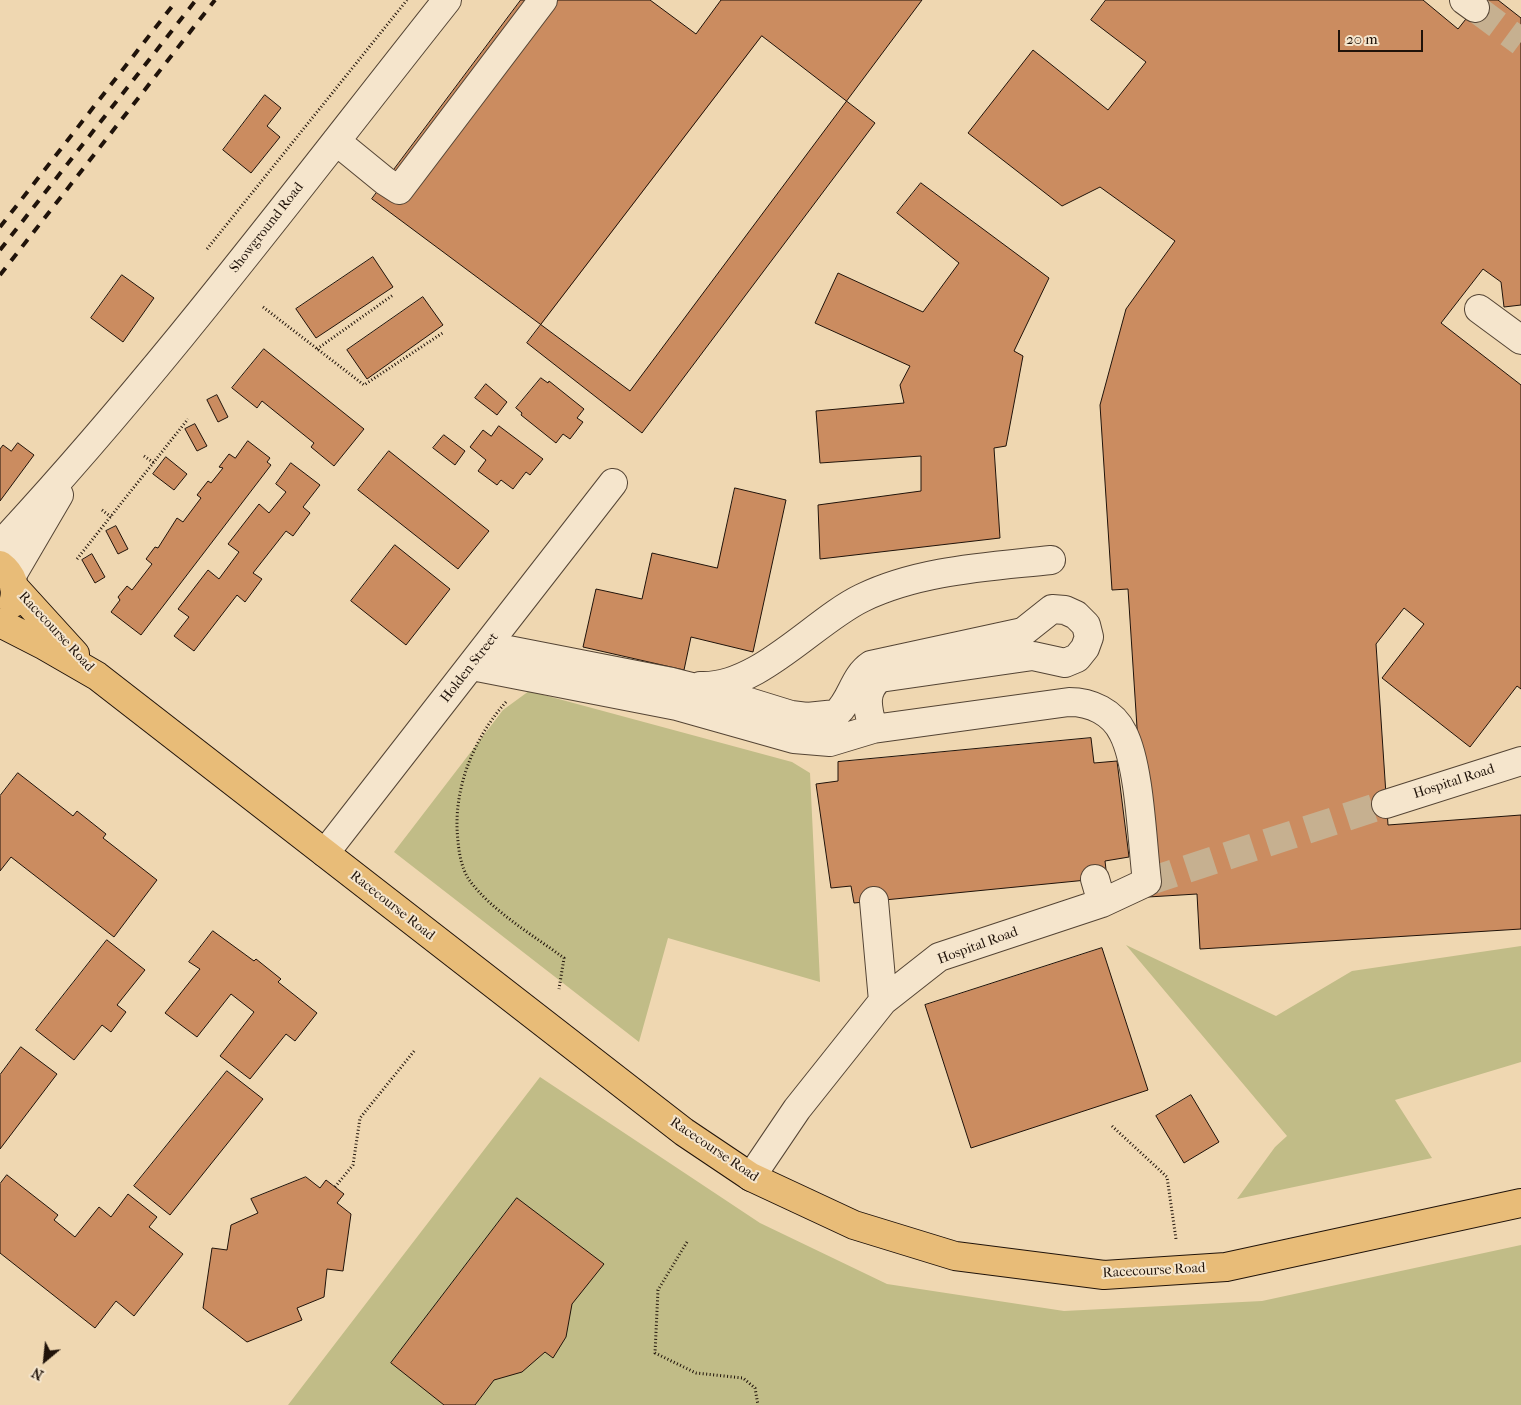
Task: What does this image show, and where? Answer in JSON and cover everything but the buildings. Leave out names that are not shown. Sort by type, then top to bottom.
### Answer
[{"type":"main road","points":[[0,618],[11,607],[15,597],[8,576]]},
{"type":"main road","name":"Racecourse Road","points":[[8,576],[97,676]]},
{"type":"main road","name":"Racecourse Road","points":[[0,624],[59,653],[97,676],[684,1132],[751,1177],[854,1224],[955,1256],[1104,1275],[1226,1267],[1521,1203]]},
{"type":"street","name":"Showground Road","points":[[0,545],[83,452],[233,270],[447,0]]},
{"type":"street","points":[[336,141],[385,182],[400,190],[543,0]]},
{"type":"street","points":[[1479,309],[1521,340]]},
{"type":"street","name":"Showground Road","points":[[8,576],[35,539],[83,452]]},
{"type":"street","name":"Holden Street","points":[[325,853],[613,483]]},
{"type":"street","points":[[480,656],[702,686],[718,684],[758,668],[800,642],[841,609],[887,588],[959,570],[1051,560]]},
{"type":"street","points":[[480,656],[678,706],[762,719],[836,714],[849,698],[862,671],[876,662],[1023,632],[1052,610],[1065,610],[1076,615],[1086,625],[1088,637],[1086,648],[1076,658],[1065,663],[1033,656],[880,678],[869,690],[867,701],[873,729],[830,742],[794,739],[762,719],[672,682]]},
{"type":"street","points":[[762,719],[772,677],[777,666],[800,642]]},
{"type":"street","name":"Hospital Road","points":[[751,1177],[798,1109],[883,1001],[939,957],[1098,891],[1147,882],[1130,755],[1120,728],[1111,716],[1100,708],[1080,702],[1069,702],[873,729]]},
{"type":"street","name":"Hospital Road","points":[[1386,804],[1521,760]]},
{"type":"street","points":[[874,901],[883,1001]]},
{"type":"path","points":[[207,249],[407,0]]},
{"type":"path","points":[[317,349],[392,295]]},
{"type":"path","points":[[263,307],[364,385],[444,332]]},
{"type":"path","points":[[77,559],[188,419]]},
{"type":"path","points":[[144,456],[154,463]]},
{"type":"path","points":[[102,510],[111,517]]},
{"type":"path","points":[[508,700],[482,734],[460,792],[456,821],[460,855],[469,880],[486,899],[564,958],[559,989]]},
{"type":"path","points":[[335,1187],[353,1165],[360,1118],[415,1050]]},
{"type":"path","points":[[1112,1126],[1167,1177],[1176,1239]]},
{"type":"path","points":[[687,1242],[658,1290],[655,1353],[696,1373],[743,1378],[755,1388],[758,1405]]},
{"type":"shaded area","points":[[529,691],[792,762],[810,773],[820,982],[668,938],[639,1042],[394,852],[503,710]]},
{"type":"shaded area","points":[[1126,945],[1276,1016],[1352,971],[1521,946],[1521,1062],[1395,1100],[1432,1158],[1237,1199],[1275,1147],[1287,1136]]},
{"type":"shaded area","points":[[540,1077],[760,1223],[887,1284],[1064,1311],[1262,1301],[1521,1245],[1521,1405],[288,1405]]},
{"type":"tunnel","points":[[1475,8],[1521,42]]},
{"type":"tunnel","points":[[1147,882],[1386,804]]},
{"type":"railway","points":[[0,227],[177,0]]},
{"type":"railway","points":[[0,250],[196,0]]},
{"type":"railway","points":[[0,275],[215,0]]}]
